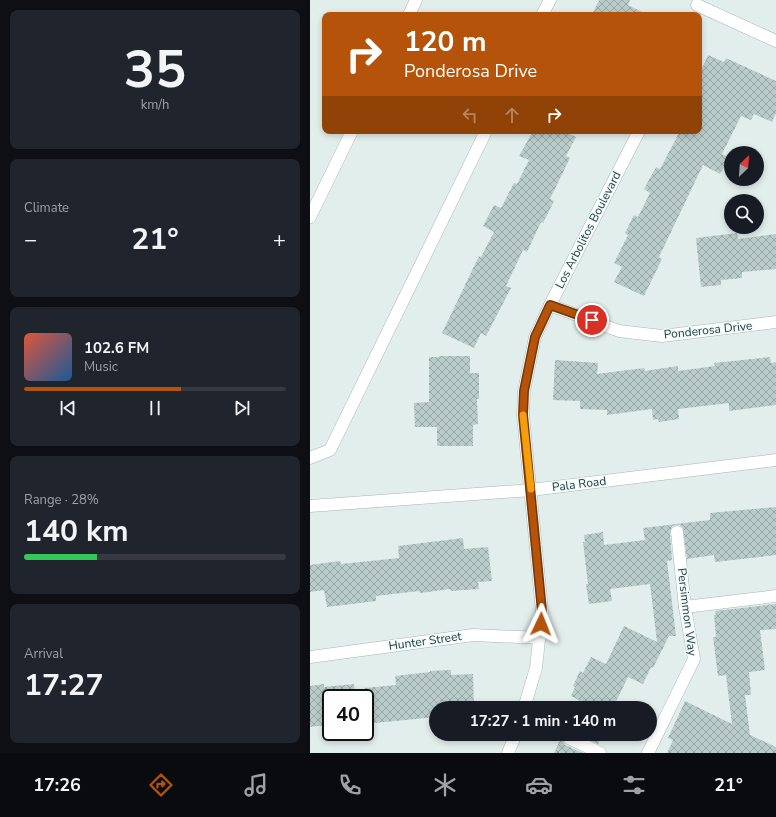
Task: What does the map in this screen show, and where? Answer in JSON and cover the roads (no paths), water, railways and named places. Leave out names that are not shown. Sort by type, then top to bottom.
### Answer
[{"type":"street","points":[[410,12],[416,0]]},
{"type":"street","points":[[544,12],[550,0]]},
{"type":"street","points":[[697,7],[776,41]]},
{"type":"street","points":[[310,217],[351,134]]},
{"type":"street","points":[[310,458],[330,450],[485,134]]},
{"type":"street","name":"Los Arbolitos Boulevard","points":[[526,701],[536,668],[542,611],[523,415],[524,391],[535,337],[634,134]]},
{"type":"street","name":"Ponderosa Drive","points":[[550,305],[619,331],[662,336],[776,322]]},
{"type":"street","name":"Pala Road","points":[[310,506],[531,490],[776,460]]},
{"type":"street","name":"Persimmon Way","points":[[648,753],[694,660],[677,532]]},
{"type":"street","points":[[686,607],[776,596]]},
{"type":"street","name":"Hunter Street","points":[[310,657],[474,635],[540,638]]},
{"type":"street","points":[[508,753],[513,741]]},
{"type":"street","points":[[575,741],[600,753]]}]
